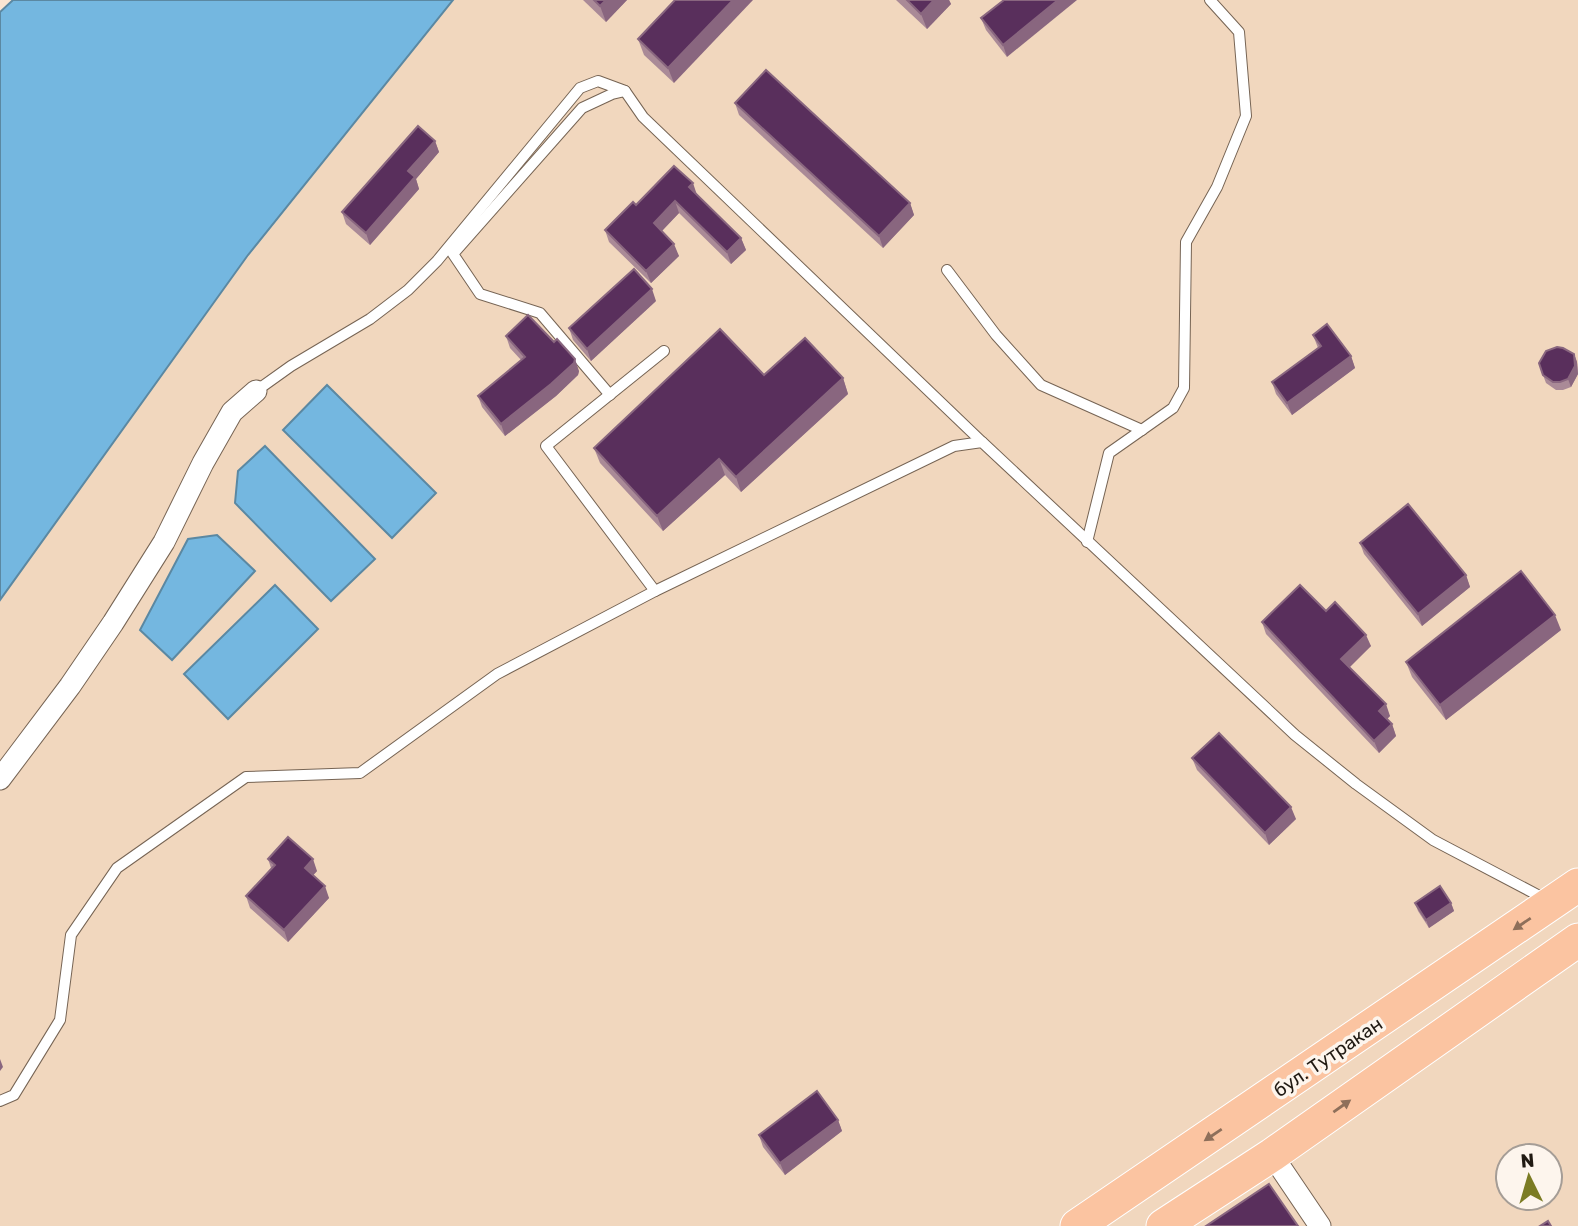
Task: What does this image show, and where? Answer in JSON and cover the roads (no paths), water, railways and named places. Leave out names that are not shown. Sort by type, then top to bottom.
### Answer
[{"type":"main road","name":"бул. Тутракан","points":[[1077,1226],[1565,894]]},
{"type":"main road","points":[[1163,1226],[1303,1134],[1573,947]]},
{"type":"main road","points":[[1275,1093],[1303,1134]]},
{"type":"main road","points":[[1245,1114],[1272,1155]]},
{"type":"street","points":[[0,779],[71,686],[113,623],[164,541],[232,412],[256,391]]},
{"type":"street","points":[[1272,1155],[1320,1226]]},
{"type":"lane","points":[[1087,542],[1110,453],[1173,408],[1184,388],[1186,242],[1217,187],[1246,116],[1239,32],[1210,0]]},
{"type":"lane","points":[[256,391],[291,366],[370,318],[408,289],[438,261],[580,88],[598,81],[625,91],[643,117],[1087,542],[1295,735],[1433,840],[1565,894]]},
{"type":"lane","points":[[610,394],[540,313],[480,295],[453,254],[582,108],[625,91]]},
{"type":"lane","points":[[947,270],[996,335],[1041,385],[1142,430]]},
{"type":"lane","points":[[655,591],[546,446],[664,351]]},
{"type":"lane","points":[[0,1101],[14,1095],[60,1020],[71,935],[117,867],[246,777],[360,773],[497,674],[655,591],[954,446],[982,442]]},
{"type":"water","points":[[13,0],[453,0],[248,255],[0,600],[0,12]]},
{"type":"water","points":[[327,385],[436,493],[392,538],[283,430]]},
{"type":"water","points":[[265,446],[375,559],[331,601],[235,503],[238,471]]},
{"type":"water","points":[[217,535],[255,571],[172,660],[140,630],[188,539]]},
{"type":"water","points":[[275,585],[318,629],[228,719],[184,674]]}]
